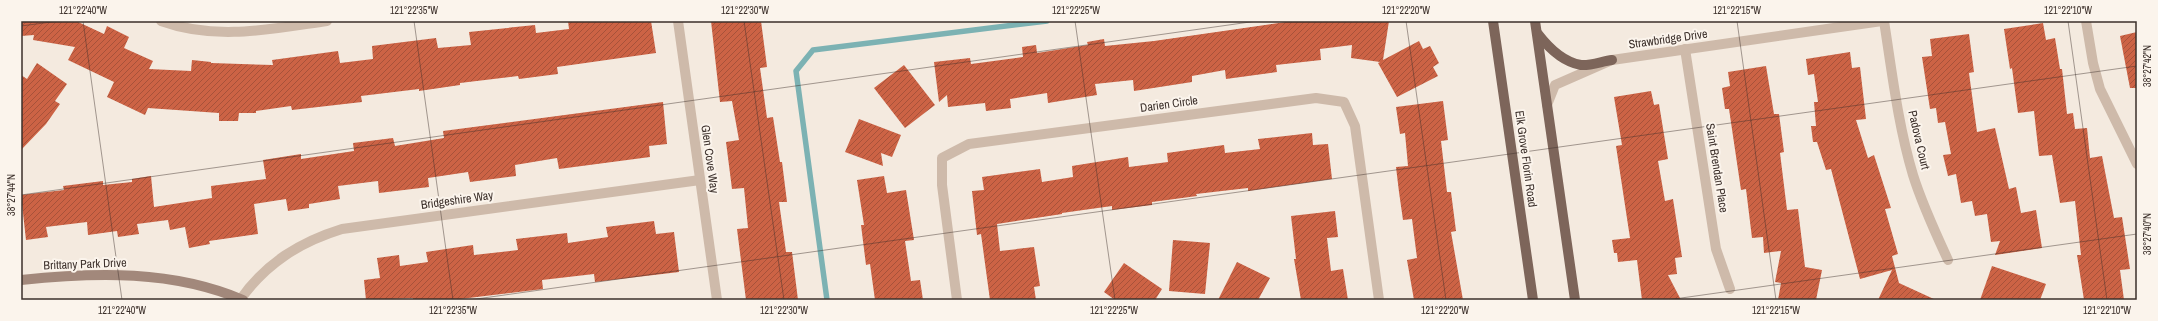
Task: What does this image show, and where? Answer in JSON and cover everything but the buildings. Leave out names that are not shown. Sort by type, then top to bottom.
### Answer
[{"type":"main road","name":"Elk Grove Florin Road","points":[[1493,21],[1533,300]]},
{"type":"main road","points":[[1535,21],[1575,300]]},
{"type":"main road","points":[[1537,34],[1562,58],[1575,63],[1581,65],[1612,60]]},
{"type":"street","points":[[161,21],[194,31],[216,33],[238,33],[327,21]]},
{"type":"street","name":"Glen Cove Way","points":[[678,21],[717,300]]},
{"type":"street","name":"Strawbridge Drive","points":[[1547,105],[1555,85],[1612,60],[1883,21]]},
{"type":"street","name":"Padova Court","points":[[1883,21],[1902,130],[1913,174],[1928,217],[1948,260]]},
{"type":"street","points":[[2086,21],[2093,63],[2100,89],[2137,164]]},
{"type":"street","name":"Saint Brendan Place","points":[[1685,49],[1716,249],[1730,289]]},
{"type":"street","name":"Darien Circle","points":[[957,300],[942,185],[942,158],[969,144],[1316,98],[1344,102],[1355,126],[1379,300]]},
{"type":"street","name":"Bridgeshire Way","points":[[242,300],[269,267],[285,254],[322,235],[342,229],[700,180]]},
{"type":"street","name":"Brittany Park Drive","points":[[21,280],[67,275],[109,274],[151,277],[192,284],[242,300]]},
{"type":"waterway","points":[[827,300],[796,71],[813,50],[1047,21]]}]
